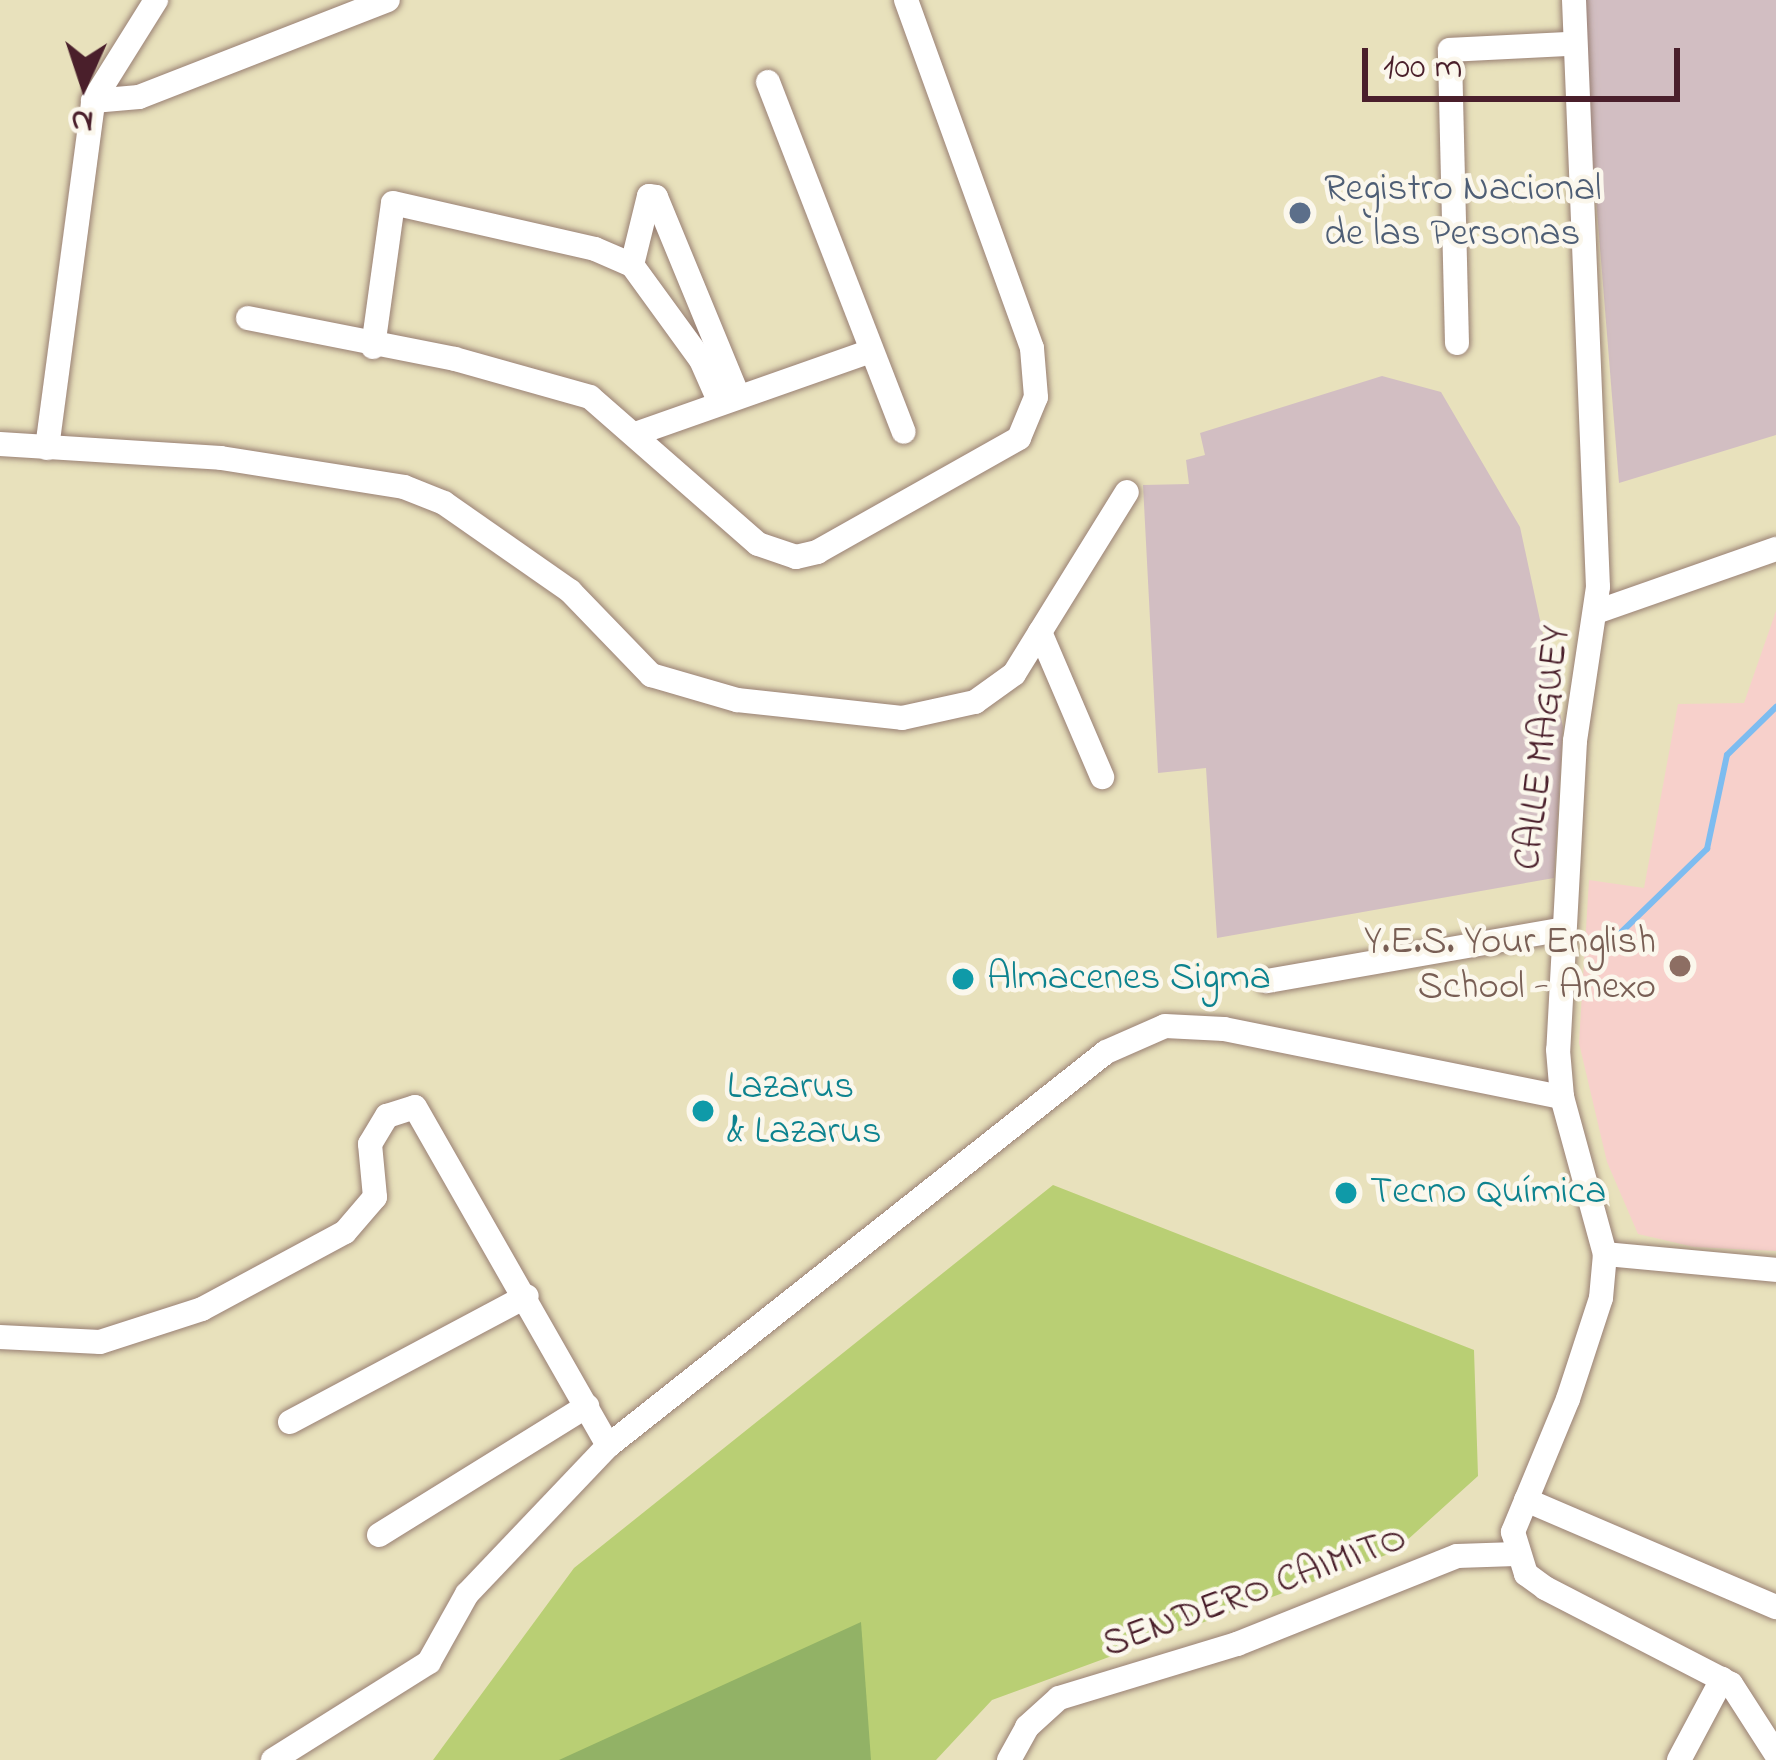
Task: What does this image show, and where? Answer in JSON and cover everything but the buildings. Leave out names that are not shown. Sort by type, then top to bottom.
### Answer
[{"type":"street","points":[[47,448],[93,101],[156,0]]},
{"type":"street","points":[[93,101],[139,97],[388,0]]},
{"type":"street","points":[[248,318],[543,381],[590,397],[638,433],[758,544],[796,557],[1019,438],[1036,397],[1032,348],[906,0]]},
{"type":"street","name":"CALLE MAGUEY","points":[[1516,1554],[1513,1532],[1601,1298],[1605,1254],[1562,1096],[1559,930],[1596,612],[1595,414],[1570,44],[1574,0]]},
{"type":"street","points":[[1457,344],[1450,50],[1570,44]]},
{"type":"street","points":[[768,82],[868,352],[904,433]]},
{"type":"street","points":[[632,266],[656,197],[729,398]]},
{"type":"street","points":[[373,346],[393,203],[595,249],[632,266],[729,398]]},
{"type":"street","points":[[638,433],[868,352]]},
{"type":"street","points":[[0,445],[221,458],[404,487],[444,503],[570,591],[651,676],[737,700],[902,718],[976,702],[1014,674],[1127,491]]},
{"type":"street","points":[[1596,612],[1776,549]]},
{"type":"street","points":[[1040,632],[1102,777]]},
{"type":"street","points":[[1267,981],[1559,930]]},
{"type":"street","points":[[273,1760],[429,1663],[467,1594],[608,1446],[1051,1088],[1165,1026],[1224,1029],[1562,1096]]},
{"type":"street","points":[[0,1337],[100,1342],[202,1310],[345,1232],[375,1197],[370,1144],[387,1115],[415,1107],[527,1296],[608,1446]]},
{"type":"street","points":[[1605,1254],[1776,1270]]},
{"type":"street","points":[[290,1422],[527,1296]]},
{"type":"street","points":[[380,1535],[587,1406]]},
{"type":"street","points":[[1526,1500],[1776,1607]]},
{"type":"street","points":[[1516,1554],[1544,1588],[1722,1679],[1776,1754]]},
{"type":"street","name":"SENDERO CAIMITO","points":[[1009,1760],[1027,1727],[1059,1698],[1237,1644],[1457,1556],[1516,1554]]},
{"type":"street","points":[[1679,1760],[1722,1679]]},
{"type":"shaded area","points":[[1580,0],[1776,0],[1776,435],[1619,483]]},
{"type":"shaded area","points":[[1382,376],[1441,392],[1520,527],[1563,727],[1554,878],[1217,938],[1206,768],[1158,773],[1143,485],[1189,484],[1186,460],[1205,455],[1200,433]]},
{"type":"shaded area","name":"Y.E.S. Your English School - Anexo","points":[[1776,611],[1776,1251],[1694,1247],[1638,1234],[1607,1162],[1579,1043],[1589,880],[1644,888],[1678,704],[1744,703]]},
{"type":"green space","points":[[1053,1185],[1474,1350],[1478,1476],[1394,1552],[992,1700],[936,1760],[433,1760],[574,1568]]},
{"type":"green space","points":[[861,1622],[871,1760],[559,1760]]},
{"type":"waterway","points":[[1604,949],[1707,849],[1727,755],[1776,707]]},
{"type":"place","name":"Registro Nacional de las Personas","points":[[1300,213]]},
{"type":"place","name":"Y.E.S. Your English School - Anexo","points":[[1680,966]]},
{"type":"place","name":"Almacenes Sigma","points":[[963,979]]},
{"type":"place","name":"Lazarus & Lazarus","points":[[703,1111]]},
{"type":"place","name":"Tecno Química","points":[[1346,1193]]}]
